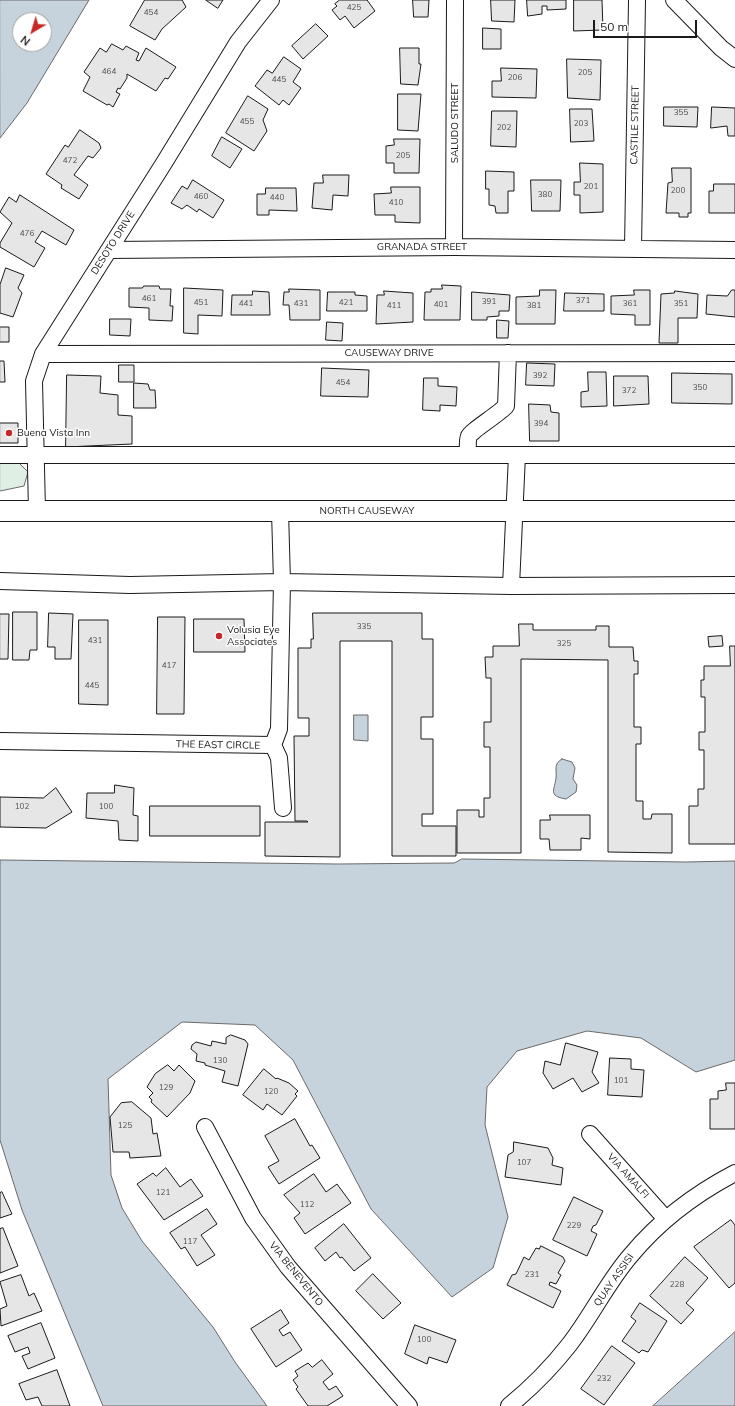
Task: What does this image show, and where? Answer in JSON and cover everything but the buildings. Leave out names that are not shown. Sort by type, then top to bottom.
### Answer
[{"type":"main road","name":"NORTH CAUSEWAY","points":[[0,511],[735,511]]},
{"type":"street","name":"DESOTO DRIVE","points":[[37,511],[34,381],[43,354],[238,42],[271,0]]},
{"type":"street","name":"SALUDO STREET","points":[[454,247],[455,0]]},
{"type":"street","name":"CASTILE STREET","points":[[633,249],[637,0]]},
{"type":"street","points":[[674,0],[721,48],[735,59]]},
{"type":"street","name":"GRANADA STREET","points":[[109,250],[454,247],[735,250]]},
{"type":"street","points":[[468,455],[468,436],[471,432],[494,418],[506,406],[508,353]]},
{"type":"street","name":"CAUSEWAY DRIVE","points":[[43,354],[735,353]]},
{"type":"street","points":[[0,455],[735,455]]},
{"type":"street","points":[[511,586],[516,511],[517,455]]},
{"type":"street","name":"THE EAST CIRCLE","points":[[0,741],[273,746],[280,729],[282,582],[280,511]]},
{"type":"street","points":[[0,581],[130,585],[282,582],[511,586],[735,585]]},
{"type":"street","points":[[273,746],[279,758],[283,808]]},
{"type":"street","name":"VIA BENEVENTO","points":[[205,1128],[253,1218],[288,1267],[409,1406]]},
{"type":"street","name":"VIA AMALFI","points":[[590,1134],[665,1218]]},
{"type":"street","name":"QUAY ASSISI","points":[[509,1406],[530,1388],[569,1346],[630,1256],[665,1218],[712,1185],[735,1173]]},
{"type":"green space","points":[[0,461],[19,463],[28,472],[24,486],[0,491]]},
{"type":"shaded area","points":[[0,0],[89,0],[27,103],[0,138]]},
{"type":"shaded area","points":[[354,715],[368,715],[368,741],[354,740]]},
{"type":"shaded area","points":[[562,759],[572,762],[575,768],[573,779],[577,785],[576,792],[566,799],[560,798],[554,794],[556,765]]},
{"type":"shaded area","points":[[462,859],[686,862],[735,861],[735,1060],[696,1072],[641,1038],[587,1031],[517,1051],[487,1087],[485,1125],[508,1217],[493,1268],[452,1297],[371,1209],[293,1060],[255,1025],[182,1022],[108,1079],[111,1175],[122,1208],[142,1241],[213,1327],[235,1362],[267,1406],[103,1406],[22,1210],[0,1140],[0,860],[337,864],[454,863]]},
{"type":"shaded area","points":[[735,1332],[735,1406],[653,1406]]},
{"type":"place","name":"Buena Vista Inn","points":[[9,433]]},
{"type":"place","name":"Volusia Eye Associates","points":[[219,636]]}]
